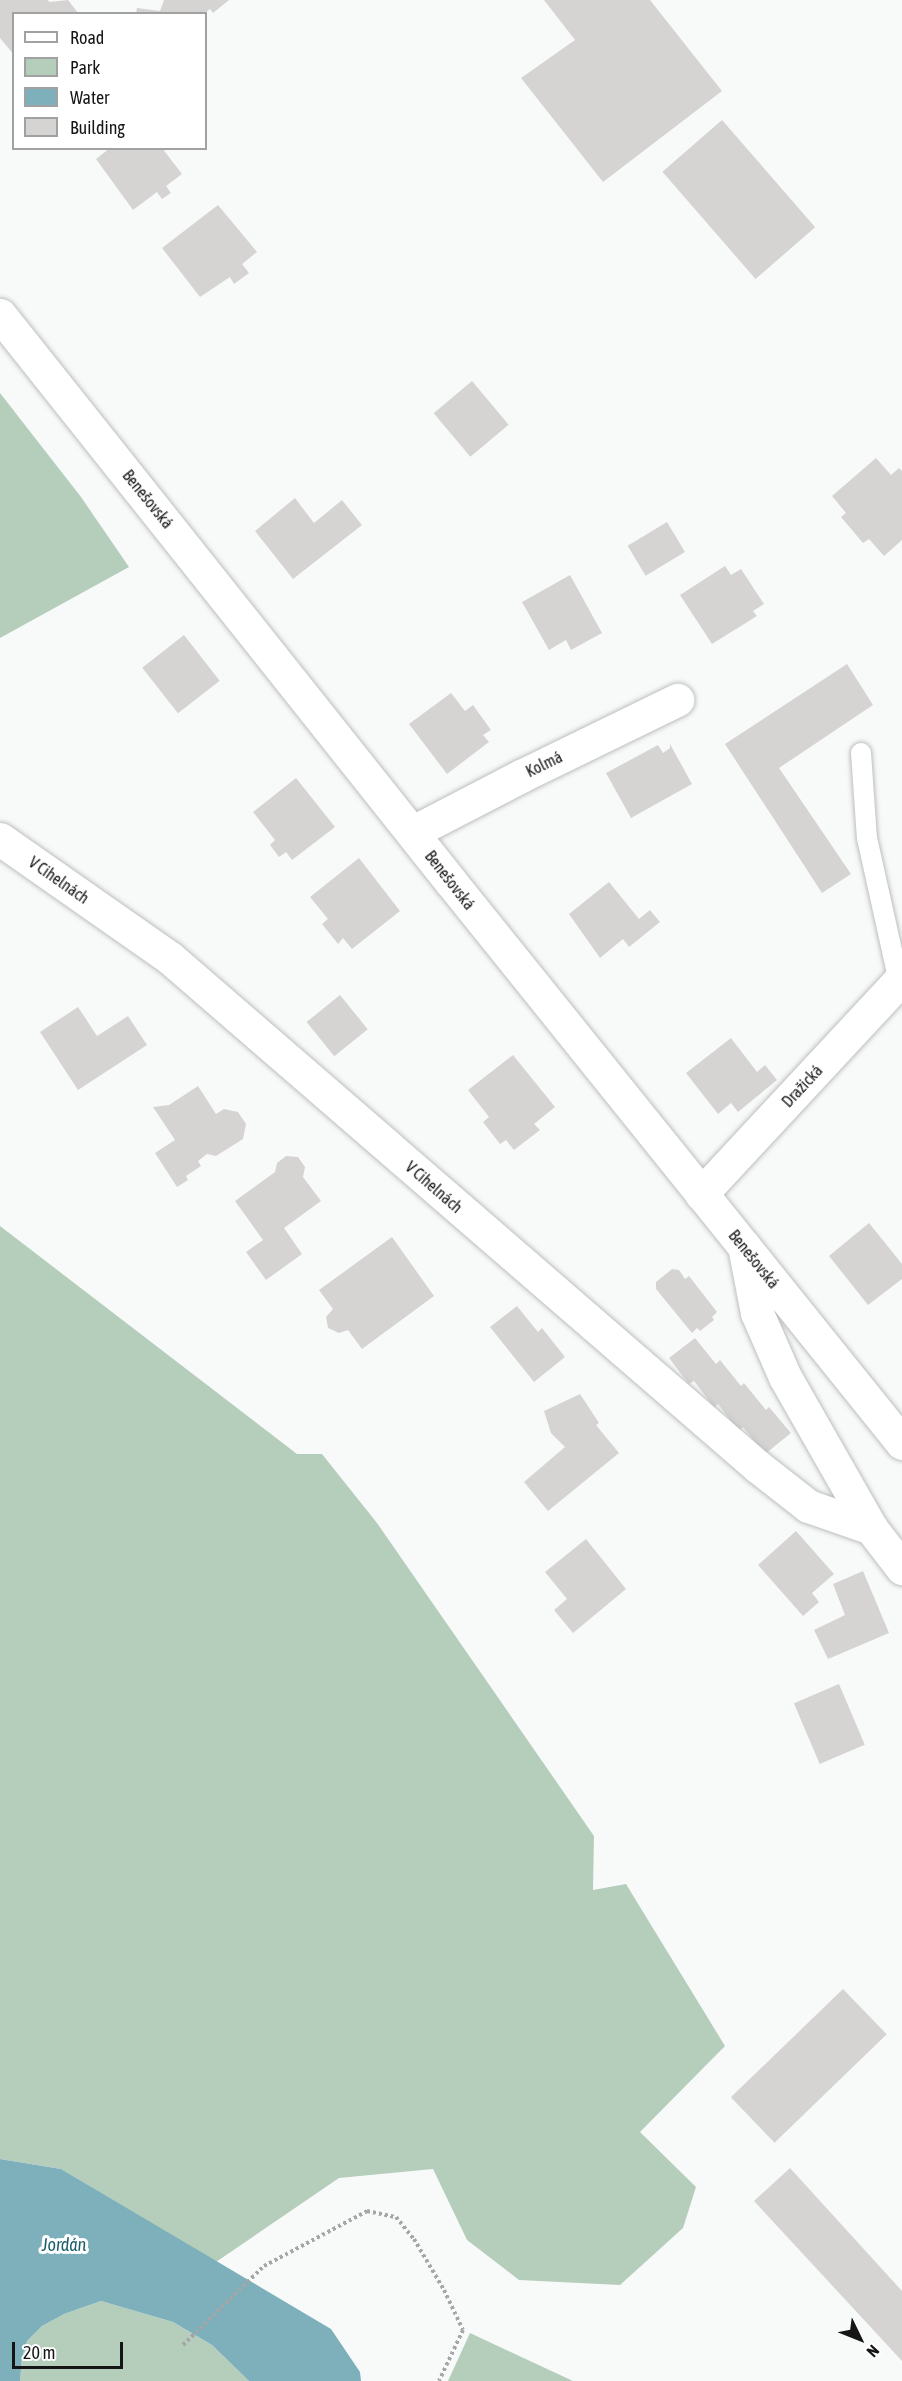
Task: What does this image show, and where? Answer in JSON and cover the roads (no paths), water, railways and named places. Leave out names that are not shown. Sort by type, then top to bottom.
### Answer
[{"type":"street","name":"Benešovská","points":[[0,315],[902,1443]]},
{"type":"street","name":"Kolmá","points":[[413,832],[677,700]]},
{"type":"street","name":"V Cihelnách","points":[[0,839],[170,958],[757,1466],[808,1506],[871,1528]]},
{"type":"street","name":"Dražická","points":[[701,1194],[900,980]]},
{"type":"street","points":[[744,1246],[758,1313],[785,1377],[871,1528],[902,1568]]},
{"type":"lane","points":[[861,753],[867,838],[900,980]]},
{"type":"water","name":"Jordán","points":[[0,2159],[61,2169],[331,2329],[360,2372],[361,2381],[249,2381],[212,2345],[173,2322],[101,2301],[64,2314],[42,2326],[27,2341],[22,2358],[20,2381],[0,2381]]}]
